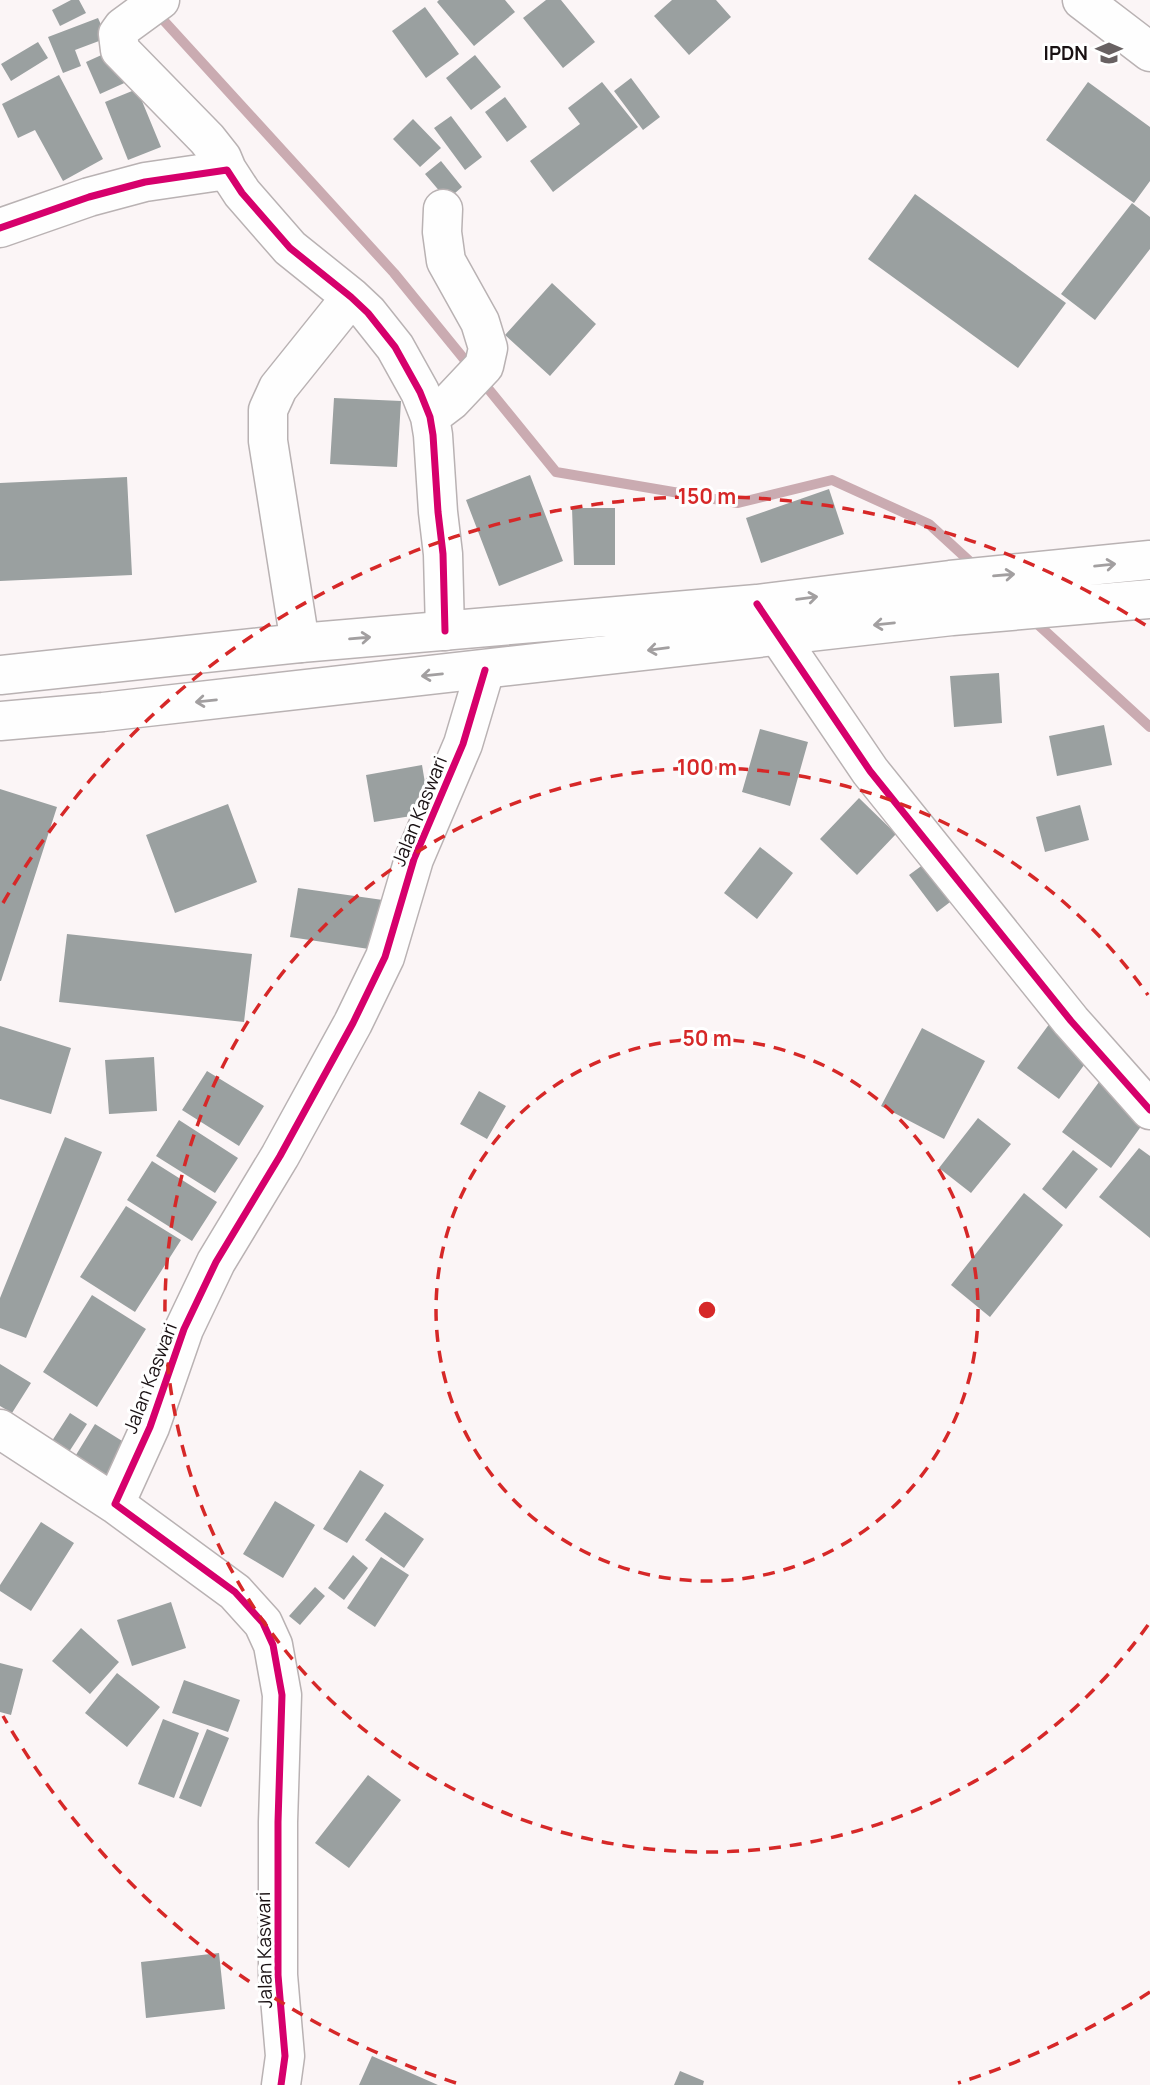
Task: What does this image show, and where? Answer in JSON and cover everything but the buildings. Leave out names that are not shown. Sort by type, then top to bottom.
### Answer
[{"type":"street","points":[[1082,0],[1150,52]]},
{"type":"street","points":[[151,6],[123,27],[118,34],[120,50],[207,139],[222,158],[242,193],[290,248],[351,297],[395,347],[441,409],[444,631]]},
{"type":"street","points":[[0,228],[89,197],[145,182],[227,170]]},
{"type":"street","points":[[441,409],[484,366],[488,348],[483,329],[446,261],[442,232],[443,209]]},
{"type":"street","points":[[300,643],[268,441],[268,410],[278,388],[351,297]]},
{"type":"street","points":[[0,675],[300,643],[757,604],[951,598],[1060,588],[1150,560]]},
{"type":"street","points":[[1060,588],[1150,599]]},
{"type":"street","points":[[0,721],[485,670],[777,635],[951,598]]},
{"type":"street","points":[[757,604],[870,771],[1071,1021],[1150,1110]]},
{"type":"street","points":[[103,712],[104,665]]},
{"type":"street","name":"Jalan Kaswari","points":[[115,1504],[150,1427],[184,1329],[216,1262],[280,1156],[353,1023],[385,957],[414,859],[463,744],[485,670]]},
{"type":"street","name":"Jalan Kaswari","points":[[0,1429],[115,1504],[236,1592],[263,1623],[273,1644],[282,1695],[278,1975],[285,2056],[281,2085]]},
{"type":"waterway","points":[[155,11],[394,273],[556,472],[738,503],[832,480],[929,524],[978,569]]},
{"type":"waterway","points":[[1033,620],[1150,727]]},
{"type":"cycle path","points":[[0,228],[89,197],[145,182],[227,170],[242,193],[290,248],[368,313],[395,347],[420,392],[430,417],[433,435],[443,554],[445,631]]},
{"type":"cycle path","points":[[757,604],[870,771],[1071,1021],[1150,1110]]},
{"type":"cycle path","points":[[281,2085],[285,2056],[278,1975],[278,1822],[282,1695],[273,1645],[263,1623],[235,1592],[115,1504],[150,1427],[184,1329],[216,1262],[280,1156],[353,1023],[385,957],[414,859],[463,744],[485,670]]},
{"type":"place","name":"IPDN","points":[[1109,53]]}]
